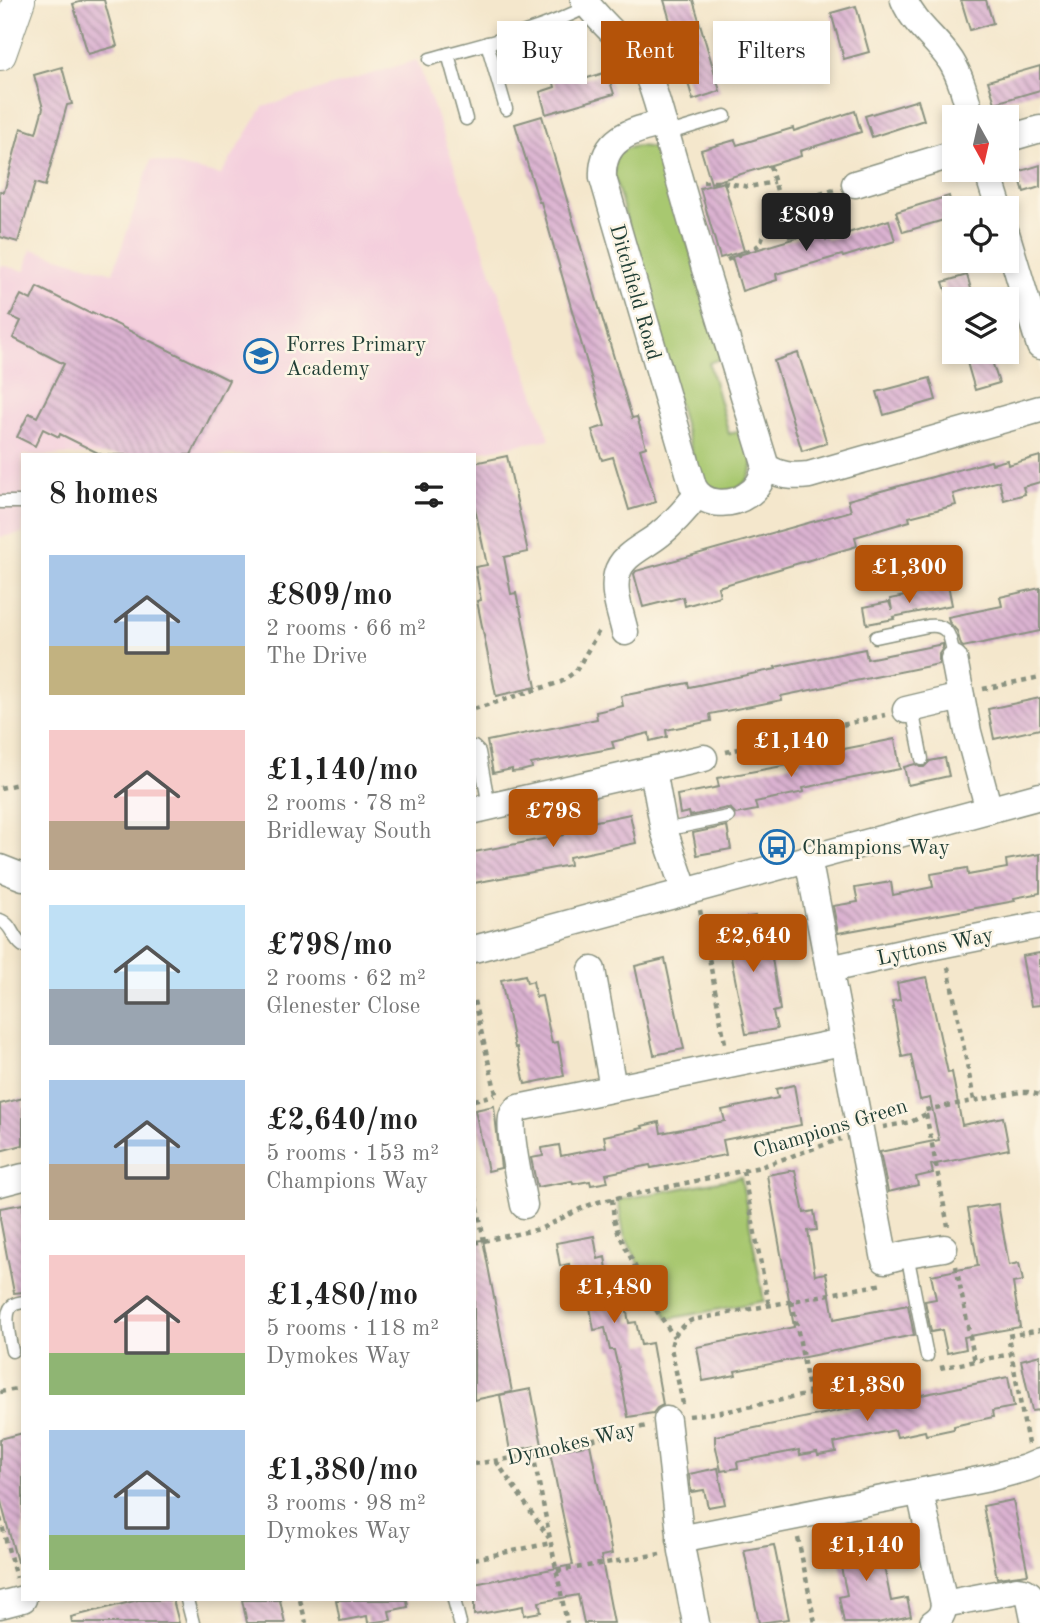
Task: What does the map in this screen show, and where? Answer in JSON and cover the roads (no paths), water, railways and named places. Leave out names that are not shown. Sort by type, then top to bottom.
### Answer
[{"type":"street","points":[[0,54],[19,0]]},
{"type":"street","points":[[904,0],[914,19],[950,60],[968,105]]},
{"type":"street","points":[[586,3],[642,66],[649,78],[766,467],[757,486],[748,495],[736,500],[714,502],[697,495],[671,524],[631,554],[619,567],[615,584],[625,632]]},
{"type":"street","name":"Ditchfield Road","points":[[665,128],[625,135],[613,144],[602,164],[603,178],[697,495]]},
{"type":"street","points":[[1019,135],[1040,129]]},
{"type":"street","points":[[855,184],[942,158]]},
{"type":"street","points":[[1018,273],[1040,346]]},
{"type":"street","points":[[766,467],[787,476],[809,475],[1040,409]]},
{"type":"street","points":[[954,659],[970,742],[989,810]]},
{"type":"street","points":[[909,709],[960,695]]},
{"type":"street","points":[[482,808],[704,758]]},
{"type":"street","points":[[653,770],[664,830],[690,890]]},
{"type":"street","points":[[476,948],[1040,796]]},
{"type":"street","points":[[808,858],[885,1260],[909,1266],[944,1248]]},
{"type":"street","points":[[0,868],[21,876]]},
{"type":"street","name":"Lyttons Way","points":[[830,969],[1040,925]]},
{"type":"street","points":[[592,970],[613,1088]]},
{"type":"street","points":[[524,1205],[512,1119],[504,1104],[518,1108],[842,1042]]},
{"type":"street","points":[[0,1183],[21,1178]]},
{"type":"street","name":"Dymokes Way","points":[[676,1419],[681,1545],[696,1623]]},
{"type":"street","points":[[681,1545],[793,1516],[989,1478],[1036,1464]]},
{"type":"street","points":[[919,1492],[938,1613],[1017,1590],[1029,1594],[1035,1623]]},
{"type":"lane","points":[[430,59],[548,23],[586,3]]},
{"type":"lane","points":[[487,43],[506,109]]},
{"type":"lane","points":[[448,54],[466,119]]},
{"type":"lane","points":[[665,128],[725,116]]},
{"type":"lane","points":[[0,502],[21,502]]},
{"type":"lane","points":[[876,636],[935,625],[942,627],[950,639],[954,659]]},
{"type":"lane","points":[[909,709],[922,759]]},
{"type":"lane","points":[[476,749],[479,752],[482,808]]},
{"type":"lane","points":[[664,830],[728,817]]},
{"type":"lane","points":[[0,920],[7,923],[16,941],[21,945]]},
{"type":"lane","points":[[909,1266],[927,1356]]},
{"type":"lane","points":[[12,1351],[8,1326],[9,1310],[21,1303]]},
{"type":"lane","points":[[187,1601],[193,1623]]},
{"type":"lane","points":[[454,1601],[460,1623]]},
{"type":"place","name":"Forres Primary Academy","points":[[261,356]]},
{"type":"place","name":"Champions Way","points":[[777,847]]}]
